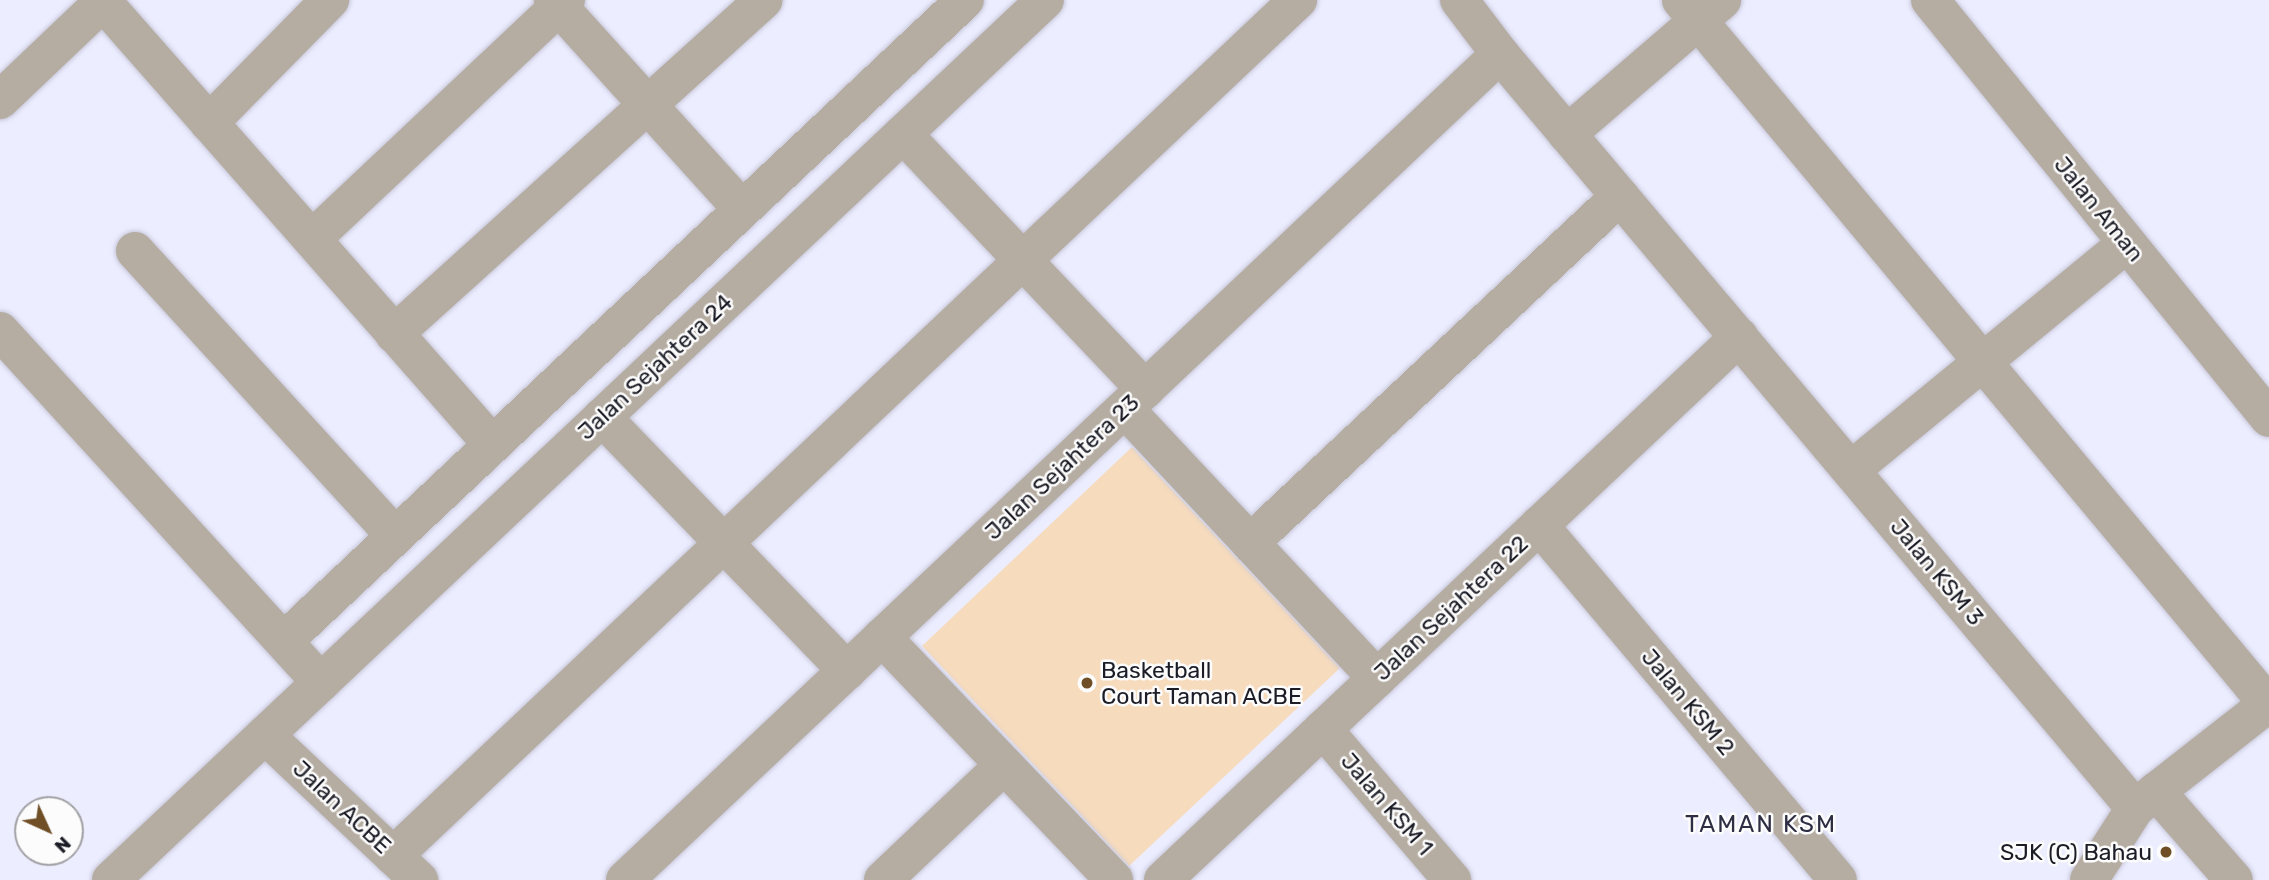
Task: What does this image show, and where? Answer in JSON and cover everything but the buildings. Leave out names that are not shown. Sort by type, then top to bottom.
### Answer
[{"type":"street","points":[[209,123],[330,0]]},
{"type":"street","points":[[394,334],[762,0]]},
{"type":"street","points":[[284,641],[965,0]]},
{"type":"street","name":"Jalan Sejahtera 24","points":[[127,875],[265,735],[1045,0]]},
{"type":"street","points":[[406,868],[724,543],[1298,0]]},
{"type":"street","name":"Jalan KSM 3","points":[[1459,0],[1500,54],[1851,470],[2146,799],[2234,880]]},
{"type":"street","name":"Jalan Aman","points":[[1930,0],[2269,418]]},
{"type":"street","points":[[0,100],[104,1],[492,443]]},
{"type":"street","points":[[312,239],[559,2],[741,208]]},
{"type":"street","points":[[1567,134],[1700,7],[1982,361],[2268,704],[2146,799],[2089,880]]},
{"type":"street","name":"Jalan Sejahtera 23","points":[[625,880],[1500,54]]},
{"type":"street","points":[[903,134],[1023,260],[1250,542],[1377,678]]},
{"type":"street","points":[[1250,542],[1620,196]]},
{"type":"street","points":[[1851,470],[2127,243]]},
{"type":"street","points":[[135,251],[395,536]]},
{"type":"street","points":[[0,331],[321,682]]},
{"type":"street","name":"Jalan Sejahtera 22","points":[[1163,880],[1739,337]]},
{"type":"street","points":[[603,417],[847,671]]},
{"type":"street","name":"Jalan KSM 2","points":[[1539,525],[1838,880]]},
{"type":"street","points":[[882,638],[1114,880]]},
{"type":"street","name":"Jalan KSM 1","points":[[1323,729],[1452,880]]},
{"type":"street","name":"Jalan ACBE","points":[[265,735],[406,868]]},
{"type":"street","points":[[883,880],[1004,765]]},
{"type":"shaded area","points":[[1132,447],[1340,668],[1129,866],[922,646]]},
{"type":"place","name":"Basketball Court Taman ACBE","points":[[1087,683]]},
{"type":"place","name":"SJK (C) Bahau","points":[[2166,852]]},
{"type":"district","name":"TAMAN KSM","points":[[1761,825]]}]
